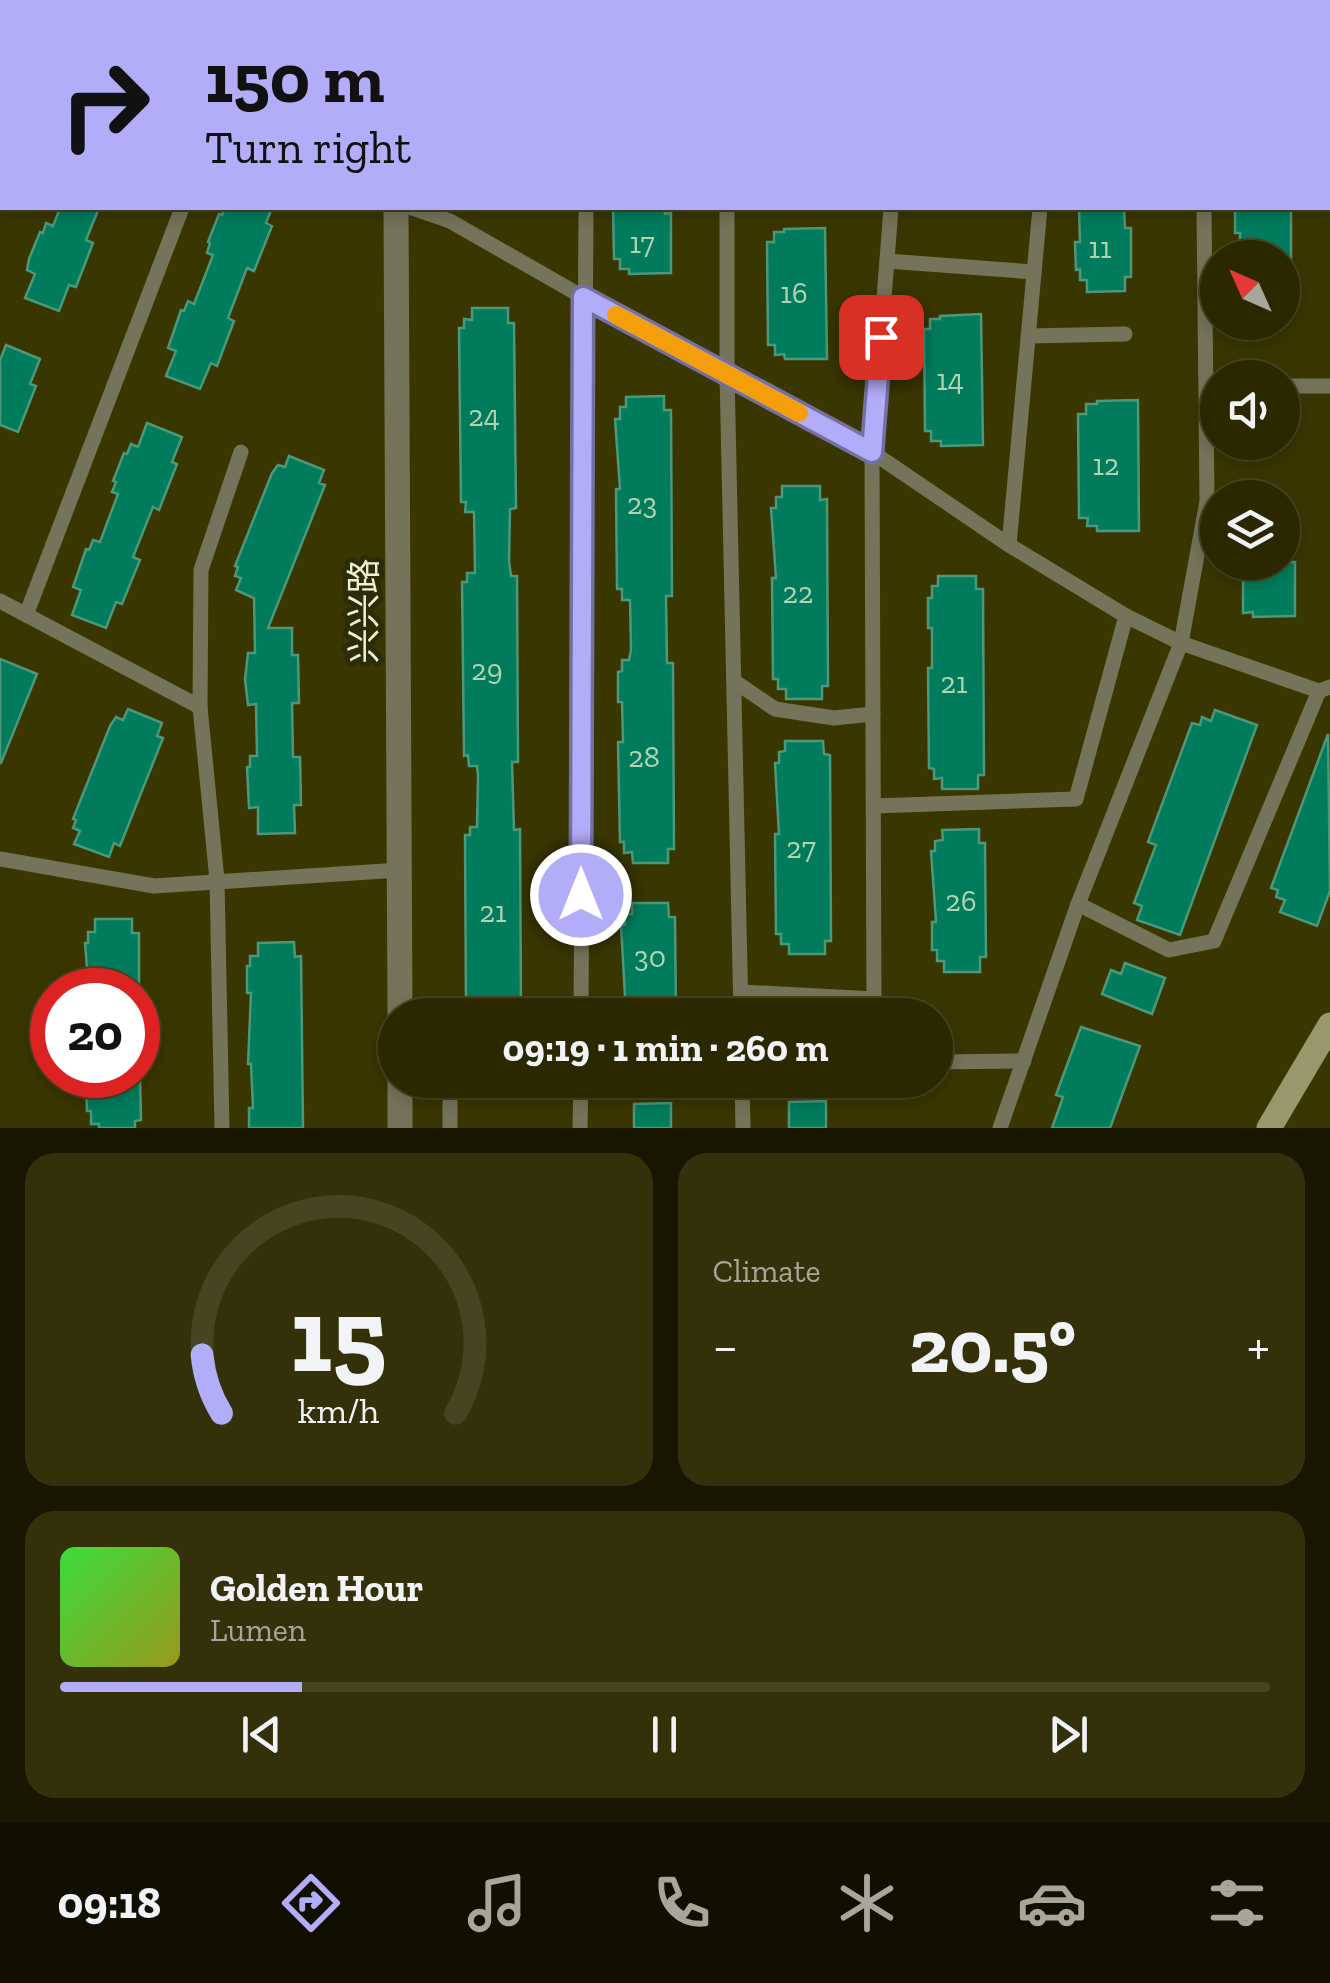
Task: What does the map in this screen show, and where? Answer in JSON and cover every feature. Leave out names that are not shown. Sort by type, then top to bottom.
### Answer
[{"type":"main road","points":[[1269,1128],[1330,1024]]},
{"type":"street","name":"兴兴路","points":[[396,210],[400,998]]},
{"type":"street","points":[[400,1098],[400,1128]]},
{"type":"lane","points":[[26,615],[181,210]]},
{"type":"lane","points":[[418,210],[450,221],[872,452],[1009,545],[1126,616],[1181,643],[1325,689],[1214,941],[1169,950],[1078,904]]},
{"type":"lane","points":[[581,998],[586,210]]},
{"type":"lane","points":[[727,210],[740,998]]},
{"type":"lane","points":[[874,998],[872,452],[891,210]]},
{"type":"lane","points":[[1009,545],[1040,210]]},
{"type":"lane","points":[[1204,210],[1211,360]]},
{"type":"lane","points":[[887,261],[1034,272]]},
{"type":"lane","points":[[1028,336],[1125,334]]},
{"type":"lane","points":[[1300,386],[1330,386]]},
{"type":"lane","points":[[222,1128],[217,880],[200,706],[201,570],[242,452]]},
{"type":"lane","points":[[1000,1128],[1078,904],[1181,643],[1207,501],[1209,460]]},
{"type":"lane","points":[[0,601],[200,706]]},
{"type":"lane","points":[[874,806],[1076,799],[1126,616]]},
{"type":"lane","points":[[734,681],[775,709],[834,718],[874,714]]},
{"type":"lane","points":[[0,858],[154,886],[400,870]]},
{"type":"lane","points":[[740,992],[794,998]]},
{"type":"lane","points":[[953,1062],[1024,1061]]},
{"type":"lane","points":[[450,1098],[450,1128]]},
{"type":"lane","points":[[580,1098],[580,1128]]},
{"type":"lane","points":[[742,1098],[743,1128]]},
{"type":"building","points":[[59,210],[98,210],[86,240],[93,243],[76,287],[69,285],[59,311],[25,298],[35,274],[27,270],[29,259],[46,223],[53,226]]},
{"type":"building","points":[[224,210],[271,210],[266,223],[272,226],[254,271],[247,268],[228,318],[234,321],[217,366],[211,363],[200,389],[166,376],[176,351],[168,348],[181,310],[188,301],[194,304],[213,255],[207,253],[208,242],[219,214]]},
{"type":"building","points":[[613,210],[671,213],[671,273],[629,274],[629,269],[620,269],[620,259],[614,259]]},
{"type":"building","points":[[1079,210],[1124,210],[1125,228],[1131,228],[1131,277],[1125,277],[1125,291],[1087,292],[1087,280],[1080,280],[1080,269],[1076,270],[1075,242],[1080,242]]},
{"type":"building","points":[[1235,210],[1291,210],[1291,240],[1240,240],[1240,233],[1235,233]]},
{"type":"building","points":[[825,228],[827,359],[785,359],[784,354],[775,355],[775,345],[768,345],[767,242],[774,242],[774,232],[784,229]]},
{"type":"building","points":[[472,308],[508,308],[508,323],[514,323],[516,508],[510,509],[509,561],[511,576],[517,576],[518,762],[512,762],[514,830],[520,829],[521,998],[466,998],[465,835],[470,835],[470,827],[477,827],[478,776],[477,766],[469,766],[468,755],[464,756],[462,582],[467,582],[467,573],[475,573],[474,512],[465,512],[466,502],[461,502],[459,328],[464,328],[464,319],[472,320]]},
{"type":"building","points":[[981,314],[983,445],[941,446],[941,441],[931,441],[931,431],[925,431],[924,329],[930,329],[930,319],[940,316]]},
{"type":"building","points":[[6,345],[40,359],[30,384],[36,386],[18,432],[0,425],[0,360]]},
{"type":"building","points":[[664,396],[664,410],[671,410],[672,596],[666,596],[667,663],[673,663],[674,849],[668,849],[668,863],[633,863],[632,852],[624,853],[624,842],[620,842],[618,742],[623,742],[618,672],[622,671],[622,660],[629,660],[631,650],[630,600],[622,600],[622,589],[617,589],[616,489],[620,489],[615,419],[620,419],[620,407],[626,407],[626,397]]},
{"type":"building","points":[[1138,400],[1139,531],[1097,531],[1097,526],[1087,526],[1088,518],[1079,518],[1078,414],[1086,414],[1086,404],[1097,401]]},
{"type":"building","points":[[147,423],[182,437],[172,462],[177,464],[159,510],[153,507],[133,557],[140,560],[122,604],[116,602],[106,628],[72,615],[81,590],[73,587],[86,549],[93,540],[100,542],[118,494],[112,492],[116,482],[113,481],[124,453],[131,444],[138,447]]},
{"type":"building","points":[[289,456],[324,470],[319,483],[325,485],[268,628],[292,628],[292,655],[298,655],[299,703],[292,703],[293,757],[300,757],[301,805],[294,805],[295,833],[258,834],[258,807],[249,808],[247,767],[250,756],[257,756],[256,704],[248,705],[245,679],[248,653],[255,653],[254,598],[236,590],[241,578],[235,576],[235,566],[272,473],[278,465],[285,467]]},
{"type":"building","points":[[782,486],[820,486],[820,500],[827,499],[828,686],[822,686],[822,699],[786,699],[786,689],[778,689],[778,679],[773,679],[772,578],[776,578],[771,508],[776,508],[776,497],[782,497]]},
{"type":"building","points":[[938,576],[976,576],[976,589],[983,589],[984,775],[978,775],[978,789],[942,789],[942,778],[934,779],[934,769],[929,768],[928,668],[932,668],[932,628],[928,628],[928,598],[932,598],[932,586],[938,586]]},
{"type":"building","points":[[1243,580],[1295,580],[1295,616],[1253,617],[1253,612],[1243,613]]},
{"type":"building","points":[[0,659],[37,674],[1,763],[0,763]]},
{"type":"building","points":[[128,709],[162,723],[157,736],[163,738],[120,846],[114,843],[109,857],[74,844],[80,831],[73,828],[73,819],[110,726],[116,717],[123,720]]},
{"type":"building","points":[[1215,710],[1257,725],[1180,935],[1137,920],[1142,906],[1134,903],[1156,845],[1148,842],[1192,723],[1200,725],[1202,717],[1211,721]]},
{"type":"building","points":[[1328,734],[1330,891],[1317,926],[1280,912],[1285,900],[1276,897],[1278,890],[1271,888]]},
{"type":"building","points":[[785,741],[823,741],[824,754],[830,755],[831,941],[825,941],[825,954],[789,954],[789,944],[781,944],[781,934],[776,934],[775,834],[779,834],[775,763],[779,763],[779,752],[785,751]]},
{"type":"building","points":[[979,829],[979,843],[985,843],[986,957],[980,957],[980,972],[944,972],[944,961],[937,961],[937,950],[932,950],[932,922],[936,922],[931,851],[935,851],[935,841],[943,840],[942,830]]},
{"type":"building","points":[[632,903],[668,903],[669,917],[675,917],[676,998],[625,998],[621,925],[625,925],[625,914],[632,914]]},
{"type":"building","points":[[95,919],[132,919],[132,933],[139,933],[139,968],[87,968],[85,943],[88,932],[95,932]]},
{"type":"building","points":[[294,942],[295,957],[301,956],[303,1128],[249,1128],[249,1108],[253,1108],[248,1064],[251,993],[247,993],[247,966],[250,956],[258,956],[258,943]]},
{"type":"building","points":[[1125,963],[1165,978],[1152,1014],[1102,994],[1111,970],[1121,974]]},
{"type":"building","points":[[1081,1027],[1140,1046],[1110,1128],[1052,1128],[1063,1097],[1056,1095]]},
{"type":"building","points":[[87,1098],[140,1098],[141,1120],[135,1121],[135,1128],[99,1128],[99,1124],[91,1124],[91,1111],[87,1111]]},
{"type":"building","points":[[826,1101],[826,1128],[789,1128],[789,1102]]},
{"type":"building","points":[[671,1103],[671,1128],[634,1128],[634,1104]]},
{"type":"slow traffic","points":[[616,315],[799,413]]},
{"type":"route","points":[[581,895],[583,297],[872,452],[881,337]]}]
